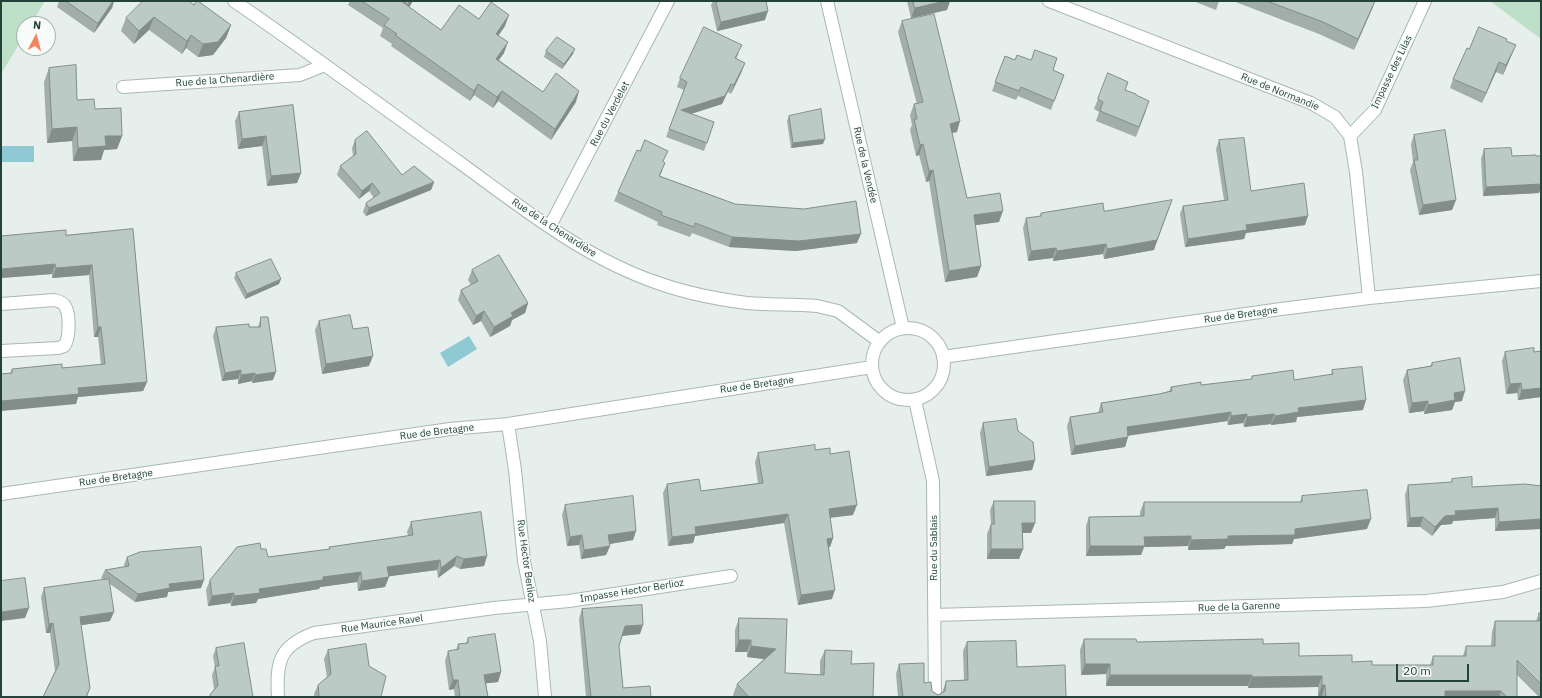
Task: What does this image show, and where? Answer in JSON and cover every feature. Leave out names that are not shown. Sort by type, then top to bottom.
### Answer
[{"type":"street","name":"Rue de la Chenardière","points":[[234,1],[550,226],[603,259],[656,283],[715,298],[747,303],[817,306],[828,308],[838,311],[880,342]]},
{"type":"street","name":"Rue du Verdelet","points":[[550,226],[668,1]]},
{"type":"street","name":"Rue de la Vendée","points":[[827,1],[903,328]]},
{"type":"street","name":"Rue de Normandie","points":[[1050,1],[1311,103],[1335,117],[1350,136],[1356,172],[1369,298]]},
{"type":"street","name":"Impasse des Lilas","points":[[1350,136],[1375,110],[1425,1]]},
{"type":"street","name":"Rue de la Chenardière","points":[[123,87],[300,75],[325,65]]},
{"type":"street","name":"Rue de Bretagne","points":[[943,357],[1369,298],[1541,281]]},
{"type":"street","points":[[1,304],[54,300],[60,302],[65,305],[67,310],[69,337],[64,346],[58,348],[1,351]]},
{"type":"street","points":[[903,328],[916,329],[928,334],[937,342],[943,357],[944,369],[939,383],[929,394],[915,400],[900,400],[886,394],[876,382],[872,367],[873,354],[880,342],[894,331],[903,328]]},
{"type":"street","name":"Rue de Bretagne","points":[[1,494],[450,429],[508,424],[872,367]]},
{"type":"street","name":"Rue du Sablais","points":[[915,400],[933,481],[935,697]]},
{"type":"street","name":"Rue Hector Berlioz","points":[[508,424],[515,470],[524,560],[540,641],[545,697]]},
{"type":"street","name":"Impasse Hector Berlioz","points":[[532,605],[731,576]]},
{"type":"street","name":"Rue de la Garenne","points":[[934,615],[1426,601],[1503,592],[1541,581]]},
{"type":"street","name":"Rue Maurice Ravel","points":[[278,697],[277,679],[279,663],[288,647],[297,639],[314,633],[494,608],[532,605]]},
{"type":"green space","points":[[1,1],[45,1],[36,16],[16,16],[16,49],[1,74]]},
{"type":"green space","points":[[1490,1],[1541,1],[1541,39]]},
{"type":"water","points":[[1,146],[34,146],[34,162],[1,162]]},
{"type":"water","points":[[469,336],[477,349],[448,367],[440,353]]},
{"type":"building","points":[[66,1],[113,1],[98,23]]},
{"type":"building","points":[[143,1],[189,1],[194,5],[196,1],[198,1],[231,25],[218,42],[203,44],[191,35],[187,41],[154,17],[139,31],[126,18]]},
{"type":"building","points":[[362,1],[401,1],[441,30],[459,5],[479,19],[491,2],[509,15],[496,34],[508,42],[496,59],[543,92],[556,73],[579,91],[555,129],[502,91],[497,97],[478,84],[474,91],[395,35],[397,34],[384,25],[389,19]]},
{"type":"building","points":[[403,1],[410,1],[408,4]]},
{"type":"building","points":[[716,1],[766,1],[768,11],[721,22]]},
{"type":"building","points":[[913,1],[945,1],[915,8]]},
{"type":"building","points":[[1267,1],[1375,1],[1358,39],[1323,22]]},
{"type":"building","points":[[934,14],[960,121],[950,124],[967,198],[1000,193],[1003,211],[974,215],[981,266],[949,271],[933,170],[929,171],[923,144],[920,145],[914,119],[917,119],[914,104],[923,102],[902,21]]},
{"type":"building","points":[[704,27],[742,45],[735,58],[745,63],[734,85],[731,84],[725,96],[681,110],[714,122],[707,143],[669,129],[687,82],[680,78]]},
{"type":"building","points":[[1479,27],[1507,39],[1506,41],[1516,45],[1506,65],[1499,62],[1486,93],[1453,79],[1467,48],[1469,49]]},
{"type":"building","points":[[557,37],[575,49],[564,64],[546,51]]},
{"type":"building","points":[[1035,50],[1057,58],[1053,70],[1064,75],[1054,101],[1021,87],[1019,91],[995,82],[1005,56],[1015,60],[1017,55],[1031,60]]},
{"type":"building","points":[[76,65],[77,100],[94,99],[95,109],[121,108],[122,136],[105,136],[106,146],[78,148],[77,127],[52,129],[49,68]]},
{"type":"building","points":[[1108,73],[1128,82],[1125,90],[1149,101],[1139,127],[1100,111],[1103,102],[1098,99]]},
{"type":"building","points":[[293,105],[301,173],[271,176],[266,136],[242,139],[239,112]]},
{"type":"building","points":[[821,109],[825,139],[793,143],[789,116]]},
{"type":"building","points":[[1445,130],[1456,200],[1423,205],[1414,160],[1418,160],[1414,135]]},
{"type":"building","points":[[367,131],[402,175],[414,166],[434,182],[369,208],[366,203],[380,193],[372,183],[362,191],[340,166],[356,154],[355,140]]},
{"type":"building","points":[[1244,138],[1251,191],[1304,183],[1308,216],[1246,225],[1247,230],[1188,239],[1183,206],[1228,200],[1219,140]]},
{"type":"building","points":[[645,140],[668,151],[663,161],[665,163],[659,176],[735,204],[804,209],[856,201],[861,234],[799,241],[732,237],[695,223],[694,227],[661,215],[662,212],[618,192],[637,150],[640,151]]},
{"type":"building","points":[[1511,148],[1512,156],[1541,156],[1541,184],[1486,187],[1484,149]]},
{"type":"building","points":[[1172,200],[1157,240],[1107,249],[1106,244],[1057,251],[1056,248],[1031,251],[1026,218],[1041,216],[1041,213],[1103,203],[1104,211]]},
{"type":"building","points":[[133,229],[147,382],[78,388],[79,394],[1,401],[1,374],[12,373],[12,369],[62,364],[62,368],[105,364],[101,327],[98,327],[92,265],[56,268],[55,264],[1,269],[1,236],[66,230],[66,235]]},
{"type":"building","points":[[499,255],[528,303],[511,313],[513,316],[494,327],[484,311],[476,316],[461,290],[478,281],[472,270]]},
{"type":"building","points":[[271,259],[281,279],[247,294],[236,273]]},
{"type":"building","points":[[350,315],[353,329],[368,327],[373,356],[326,364],[319,321]]},
{"type":"building","points":[[261,317],[268,317],[276,372],[241,375],[241,370],[225,373],[216,327],[249,324],[249,327],[260,327]]},
{"type":"building","points":[[1534,348],[1534,352],[1541,351],[1541,388],[1522,390],[1521,383],[1510,384],[1505,352]]},
{"type":"building","points":[[1460,358],[1465,391],[1454,393],[1455,400],[1428,405],[1428,401],[1412,403],[1407,370],[1432,366],[1432,363]]},
{"type":"building","points":[[1362,367],[1366,400],[1298,408],[1299,412],[1275,416],[1274,414],[1247,417],[1247,414],[1231,416],[1231,412],[1127,427],[1128,437],[1075,446],[1070,417],[1103,412],[1101,403],[1159,394],[1172,391],[1171,387],[1201,382],[1201,385],[1252,379],[1252,376],[1293,370],[1294,380],[1333,374],[1332,370]]},
{"type":"building","points":[[1016,419],[1018,431],[1033,442],[1035,460],[989,467],[983,423]]},
{"type":"building","points":[[815,445],[815,450],[830,448],[830,454],[849,451],[857,505],[829,509],[833,538],[827,539],[835,590],[801,595],[788,514],[695,527],[696,534],[672,537],[667,484],[699,479],[701,491],[763,483],[758,453]]},
{"type":"building","points":[[1472,477],[1472,487],[1525,484],[1541,486],[1541,519],[1499,522],[1498,508],[1455,511],[1456,515],[1445,516],[1435,527],[1423,517],[1410,518],[1408,485],[1452,482],[1452,479]]},
{"type":"building","points":[[1367,490],[1371,519],[1295,529],[1295,535],[1228,536],[1228,539],[1191,540],[1191,536],[1144,537],[1145,546],[1090,546],[1089,517],[1144,516],[1144,502],[1302,502],[1302,496]]},
{"type":"building","points":[[633,496],[636,531],[608,535],[610,546],[584,550],[582,535],[570,537],[565,505]]},
{"type":"building","points":[[994,501],[1035,501],[1035,523],[1022,523],[1023,549],[991,549],[991,524],[994,524]]},
{"type":"building","points":[[481,512],[487,556],[464,559],[457,556],[441,568],[440,560],[387,567],[389,577],[362,581],[361,572],[323,577],[323,580],[259,589],[260,593],[234,596],[234,593],[212,596],[210,580],[237,547],[260,543],[261,549],[266,549],[268,557],[330,549],[329,547],[413,535],[411,522]]},
{"type":"building","points":[[201,547],[204,580],[169,584],[170,588],[138,594],[105,570],[129,566],[127,557],[140,552]]},
{"type":"building","points":[[25,578],[29,608],[1,612],[1,581]]},
{"type":"building","points":[[109,579],[114,612],[80,617],[90,688],[86,697],[43,697],[59,664],[53,623],[49,624],[44,588]]},
{"type":"building","points":[[642,605],[643,625],[625,626],[619,646],[623,688],[650,686],[651,697],[591,697],[582,609]]},
{"type":"building","points":[[1539,613],[1541,613],[1541,684],[1517,660],[1517,697],[1507,697],[1501,691],[1445,691],[1445,697],[1326,697],[1325,685],[1322,685],[1322,676],[1252,677],[1252,675],[1110,675],[1110,664],[1085,664],[1084,639],[1136,639],[1137,642],[1263,639],[1263,644],[1299,643],[1299,656],[1352,655],[1352,662],[1372,661],[1372,665],[1433,665],[1433,656],[1466,656],[1466,646],[1495,646],[1495,621],[1539,621]]},
{"type":"building","points":[[739,618],[787,619],[785,673],[824,675],[825,650],[852,651],[851,664],[874,663],[873,697],[749,697],[737,684],[776,649],[751,646],[751,640],[739,640]]},
{"type":"building","points":[[495,634],[501,672],[484,675],[488,697],[460,697],[458,680],[453,680],[448,651],[459,649],[458,644],[468,643],[468,638]]},
{"type":"building","points":[[1016,641],[1017,667],[1065,665],[1066,697],[903,697],[899,664],[924,663],[924,683],[931,682],[932,691],[938,695],[945,691],[946,681],[968,680],[967,642]]},
{"type":"building","points":[[244,643],[253,697],[210,697],[218,685],[215,666],[219,666],[216,648]]},
{"type":"building","points":[[366,644],[369,666],[386,676],[381,697],[319,696],[318,685],[331,674],[328,650]]}]
